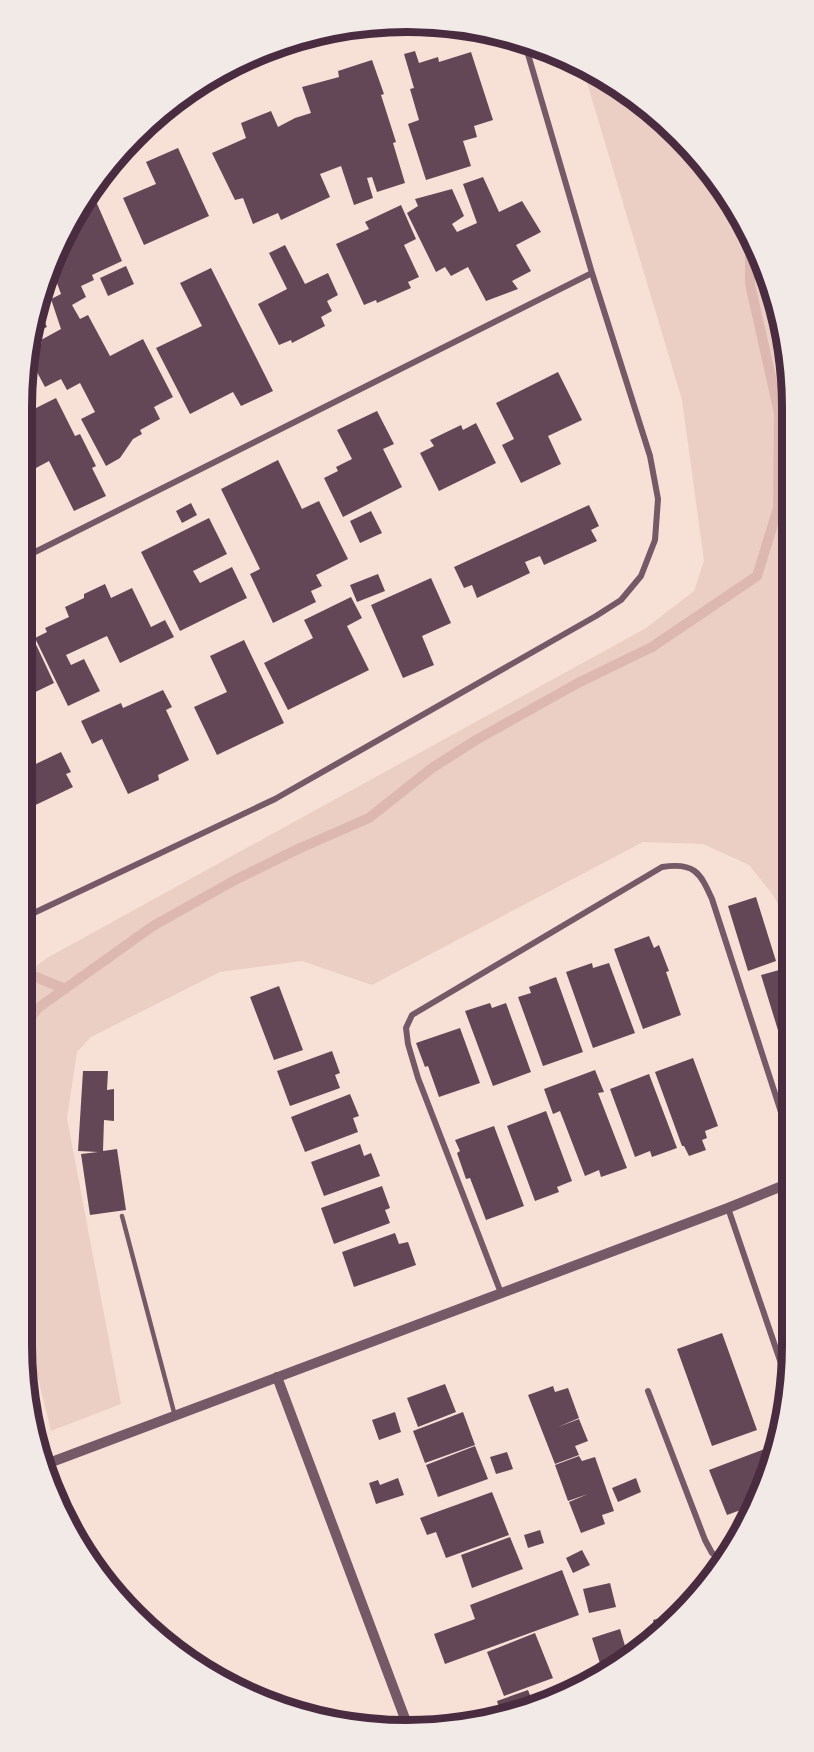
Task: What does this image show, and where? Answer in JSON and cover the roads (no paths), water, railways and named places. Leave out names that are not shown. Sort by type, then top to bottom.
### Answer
[{"type":"street","points":[[32,914],[275,799],[585,622],[621,600],[641,576],[655,540],[658,499],[650,456],[592,273],[527,51]]},
{"type":"street","points":[[32,553],[592,273]]},
{"type":"street","points":[[501,1293],[418,1078],[406,1028],[412,1015],[662,867],[675,865],[686,867],[701,874],[712,899],[782,1115]]},
{"type":"street","points":[[50,1463],[782,1186]]},
{"type":"street","points":[[728,1208],[782,1366]]},
{"type":"street","points":[[277,1377],[406,1720]]},
{"type":"street","points":[[648,1391],[705,1540],[712,1553],[717,1557]]},
{"type":"lane","points":[[122,1216],[175,1416]]},
{"type":"waterway","points":[[32,1016],[38,1008],[153,926],[235,880],[369,818],[432,768],[476,740],[578,683],[652,647],[757,576],[778,508],[779,413],[750,284],[750,254]]},
{"type":"waterway","points":[[32,976],[65,989]]}]
